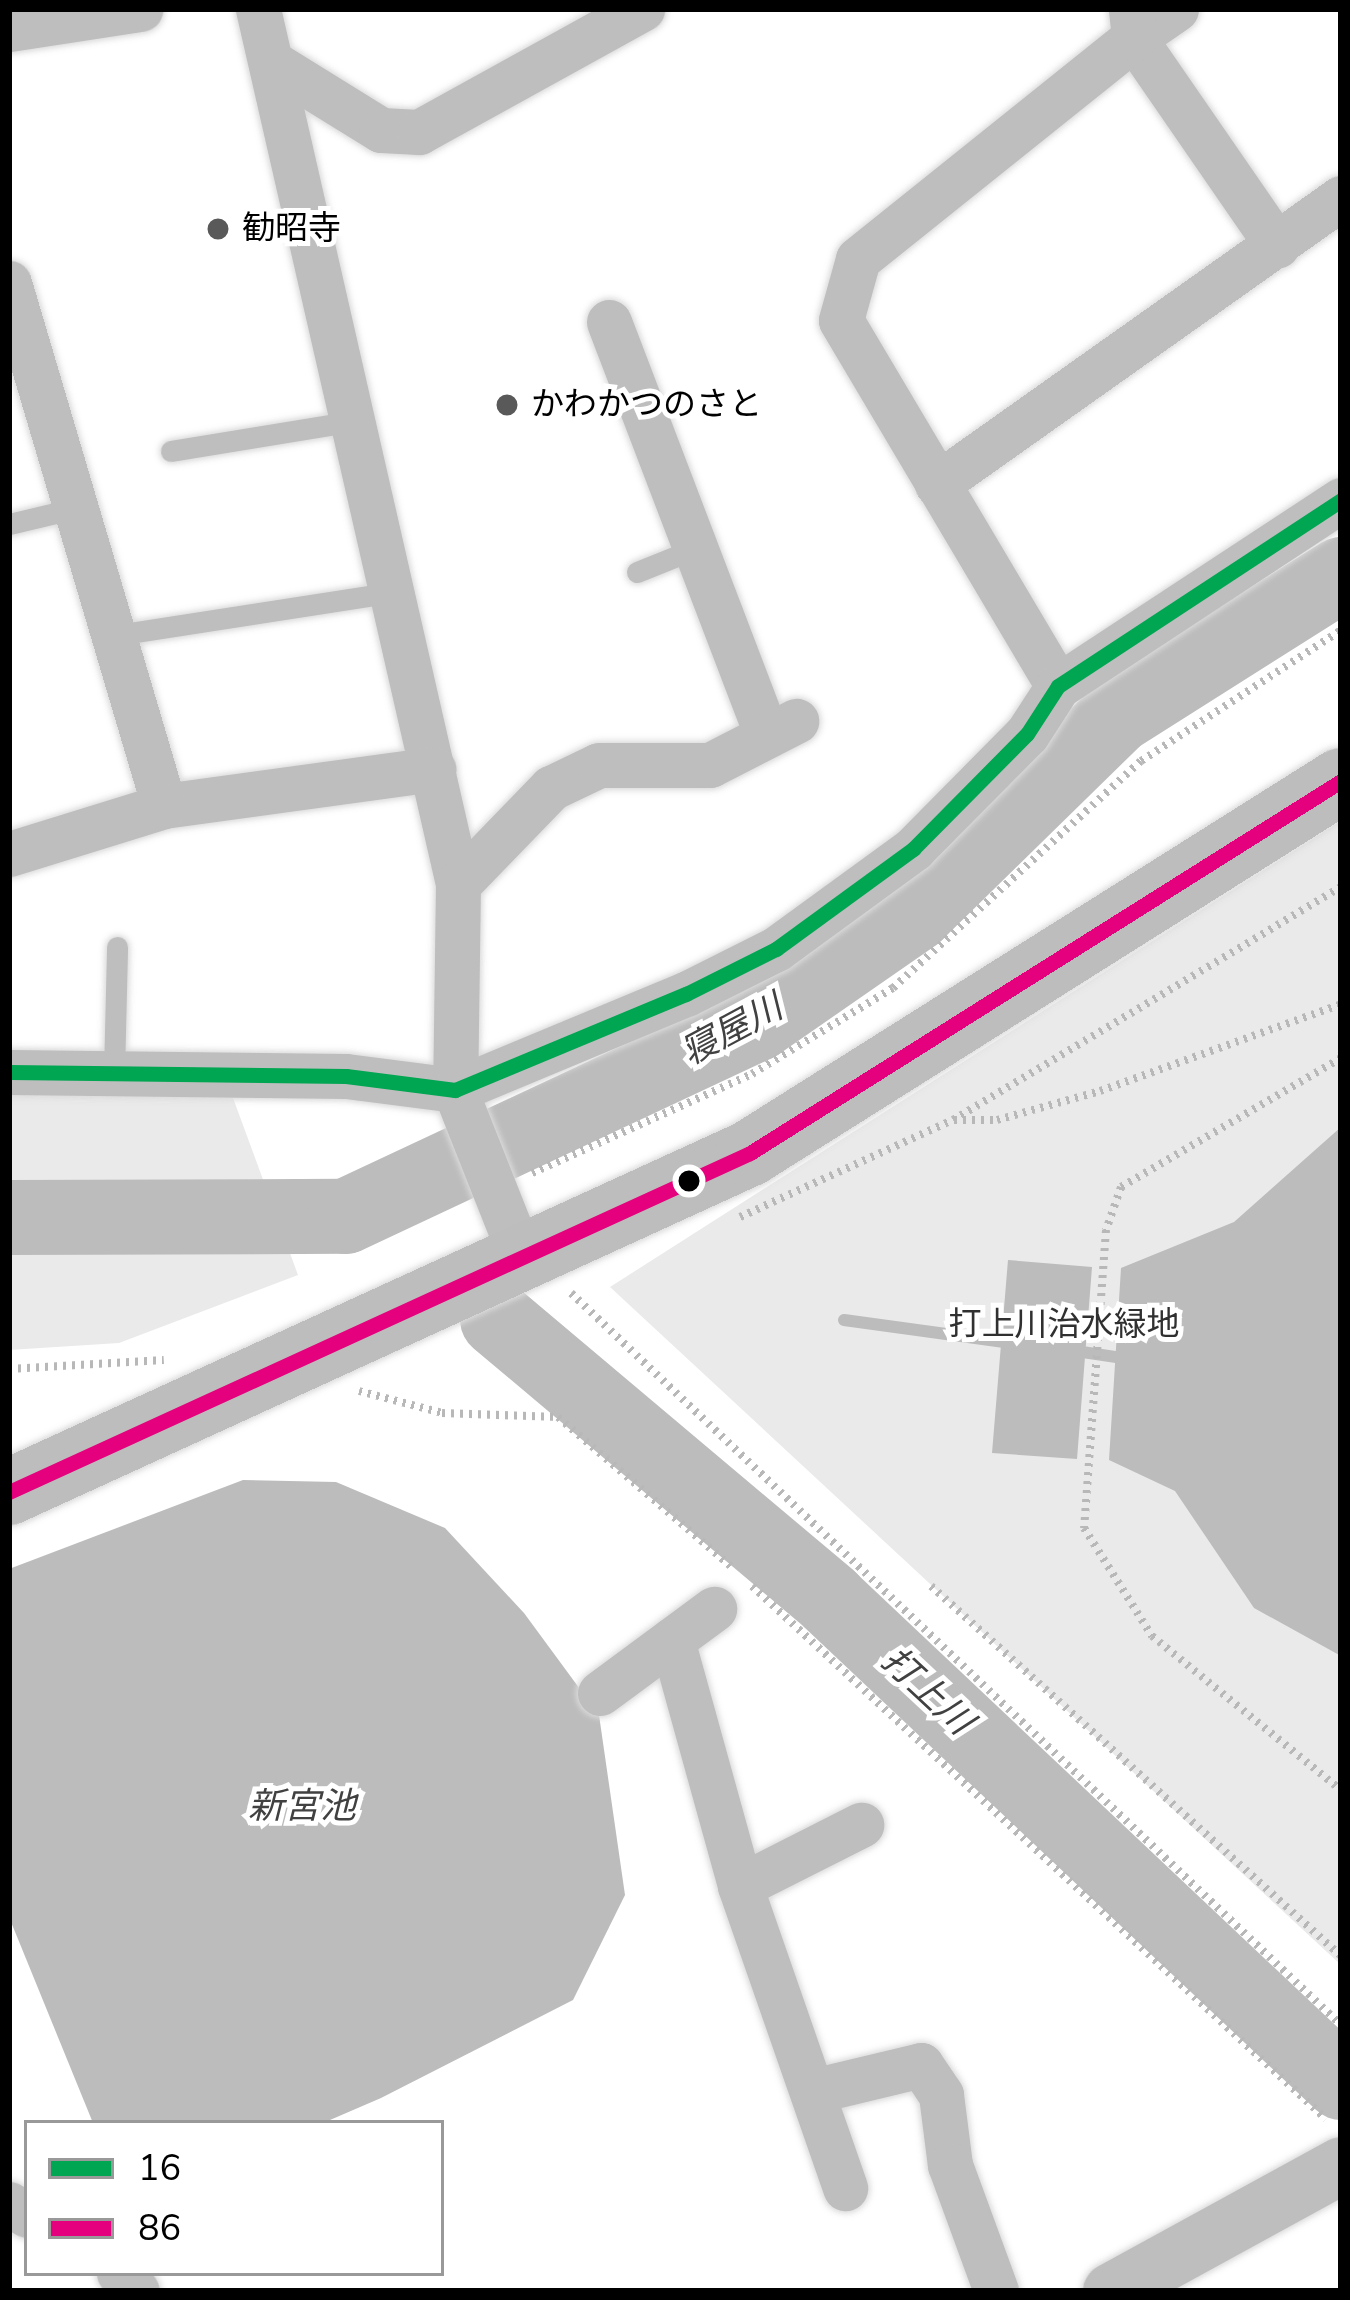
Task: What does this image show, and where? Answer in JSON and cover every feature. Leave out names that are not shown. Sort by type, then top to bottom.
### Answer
[{"type":"main road","points":[[9,1492],[546,1276],[750,1154],[1341,781]]},
{"type":"street","points":[[9,29],[140,9]]},
{"type":"street","points":[[258,9],[279,67],[458,884],[455,1090],[546,1276]]},
{"type":"street","points":[[279,67],[381,130],[419,132],[591,22],[642,9]]},
{"type":"street","points":[[1058,686],[841,320],[858,259],[1132,23],[1176,9]]},
{"type":"street","points":[[1132,23],[1277,244]]},
{"type":"street","points":[[937,484],[1341,198]]},
{"type":"street","points":[[9,283],[68,510],[164,806]]},
{"type":"street","points":[[458,884],[497,832],[567,780],[599,765],[710,765],[782,728],[609,322]]},
{"type":"street","points":[[9,1072],[346,1076],[455,1090],[776,949],[913,849],[1027,734],[1058,686],[1341,500]]},
{"type":"street","points":[[9,854],[164,806],[433,769]]},
{"type":"street","points":[[600,1693],[714,1609]]},
{"type":"street","points":[[672,1640],[740,1886],[844,2188]]},
{"type":"street","points":[[740,1886],[861,1825]]},
{"type":"street","points":[[813,2091],[921,2066],[941,2096],[950,2165],[996,2291]]},
{"type":"street","points":[[1112,2291],[1341,2164]]},
{"type":"lane","points":[[172,451],[357,421]]},
{"type":"lane","points":[[9,524],[68,510]]},
{"type":"lane","points":[[637,572],[704,546]]},
{"type":"lane","points":[[110,636],[394,592]]},
{"type":"lane","points":[[114,1073],[117,947]]},
{"type":"path","points":[[522,1178],[752,1073],[893,988],[1141,761],[1341,630]]},
{"type":"path","points":[[724,1204],[748,1219],[953,1120],[1341,887]]},
{"type":"path","points":[[953,1120],[997,1120],[1100,1090],[1341,1004]]},
{"type":"path","points":[[1341,1058],[1121,1187],[1106,1230],[1084,1528],[1152,1636],[1341,1790]]},
{"type":"path","points":[[546,1276],[1341,2025]]},
{"type":"path","points":[[341,1386],[442,1413],[557,1417],[1341,2128]]},
{"type":"path","points":[[931,1586],[1341,1956]]},
{"type":"green space","name":"打上川治水緑地","points":[[1341,821],[1341,1965],[610,1287]]},
{"type":"green space","points":[[9,1085],[229,1087],[298,1275],[119,1343],[9,1350]]},
{"type":"water","points":[[1341,1127],[1341,1656],[1254,1608],[1175,1491],[1109,1460],[1121,1268],[1234,1222]]},
{"type":"water","points":[[1008,1260],[1092,1267],[1077,1459],[992,1453]]},
{"type":"water","name":"新宮池","points":[[243,1480],[336,1482],[445,1528],[524,1613],[599,1715],[625,1895],[573,2000],[330,2120],[92,2120],[9,1917],[9,1569]]},
{"type":"waterway","name":"寝屋川","points":[[9,1217],[345,1216],[757,1023],[915,913],[1116,716],[1341,574]]},
{"type":"waterway","name":"打上川","points":[[497,1319],[829,1599],[1341,2082]]},
{"type":"waterway","points":[[844,1320],[1013,1343]]},
{"type":"waterway","points":[[1069,1350],[1116,1357]]},
{"type":"transit line","name":"16","points":[[9,1072],[346,1076],[455,1090],[686,994],[776,949],[913,849],[1027,734],[1058,686],[1341,500]]},
{"type":"transit line","name":"86","points":[[9,1492],[750,1153],[1341,781]]},
{"type":"place","name":"勧昭寺","points":[[218,229]]},
{"type":"place","name":"かわかつのさと","points":[[507,405]]}]
